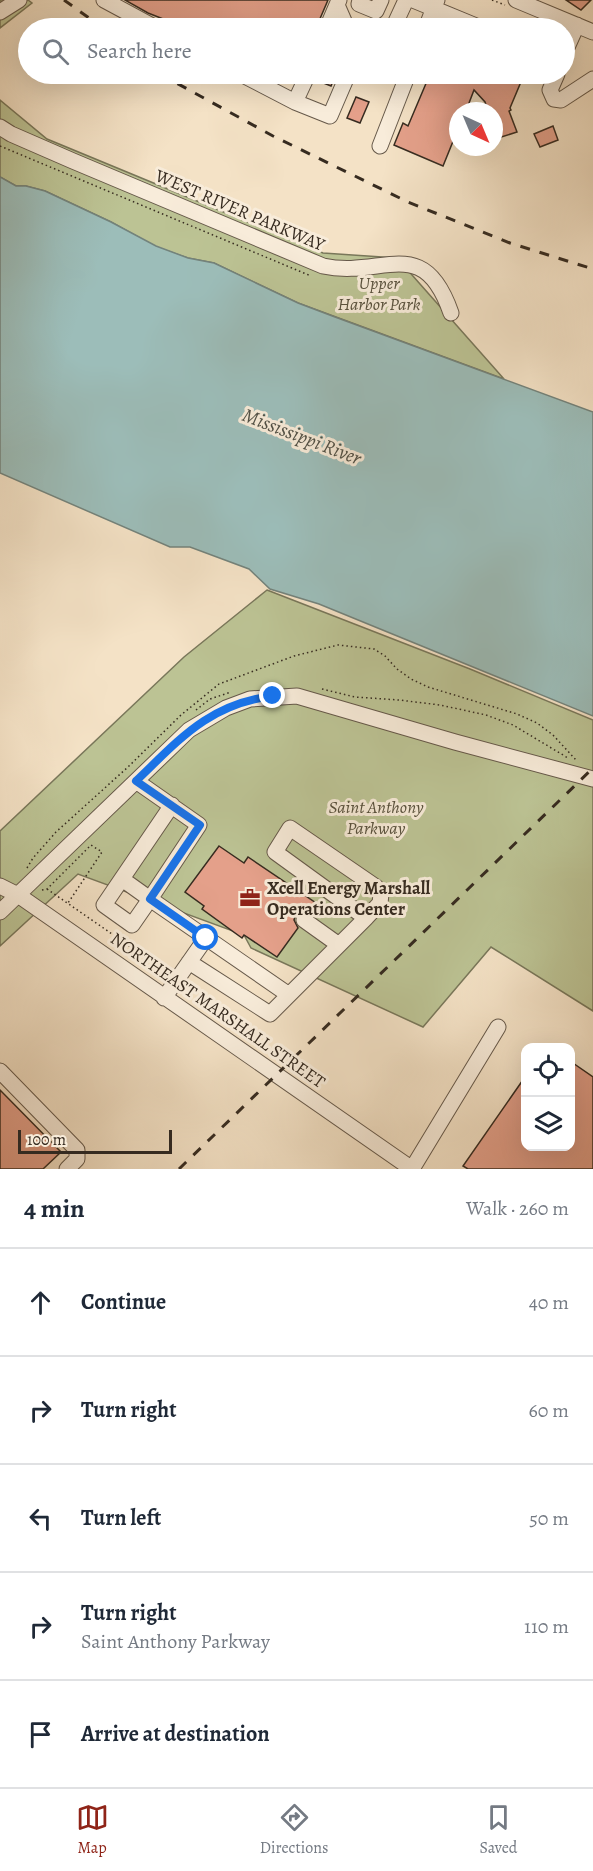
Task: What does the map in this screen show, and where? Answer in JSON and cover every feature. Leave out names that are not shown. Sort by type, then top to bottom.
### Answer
[{"type":"street","points":[[0,12],[19,0]]},
{"type":"street","points":[[104,0],[137,18]]},
{"type":"street","points":[[360,0],[359,4],[376,11],[381,0]]},
{"type":"street","points":[[398,18],[406,0]]},
{"type":"street","points":[[413,0],[435,4],[462,18]]},
{"type":"street","points":[[516,0],[560,18]]},
{"type":"street","points":[[331,18],[338,2]]},
{"type":"street","points":[[338,2],[344,18]]},
{"type":"street","points":[[575,29],[577,25],[593,32]]},
{"type":"street","points":[[553,84],[550,90],[554,99],[561,100],[593,80]]},
{"type":"street","points":[[260,84],[295,102],[330,116],[344,84]]},
{"type":"street","points":[[295,102],[303,84]]},
{"type":"street","points":[[380,146],[404,84]]},
{"type":"street","name":"WEST RIVER PARKWAY","points":[[0,127],[323,266],[345,269],[408,263],[425,270],[435,279],[446,297],[451,313]]},
{"type":"street","points":[[0,912],[189,730],[226,708],[250,699],[297,696],[320,701],[455,742],[518,757],[593,779]]},
{"type":"street","points":[[136,781],[172,805],[200,825],[132,925],[104,905],[172,805]]},
{"type":"street","points":[[189,962],[270,1014],[366,918],[380,903],[381,894],[376,887],[290,828],[275,852],[366,918]]},
{"type":"street","points":[[122,879],[289,995]]},
{"type":"street","name":"NORTHEAST MARSHALL STREET","points":[[0,886],[18,895],[412,1169]]},
{"type":"street","points":[[304,920],[339,945]]},
{"type":"street","points":[[165,998],[206,938]]},
{"type":"street","points":[[412,1169],[498,1027]]},
{"type":"street","points":[[0,1071],[77,1150],[77,1159],[67,1169]]},
{"type":"path","points":[[0,146],[311,276]]},
{"type":"path","points":[[36,862],[27,868],[56,832],[181,716],[219,684],[294,656],[338,645],[374,649],[386,656],[397,669],[411,679],[428,687],[517,714],[537,723],[553,735],[579,763],[557,753],[513,725],[486,715],[429,704],[355,697],[321,689]]},
{"type":"path","points":[[192,714],[210,699],[234,691]]},
{"type":"path","points":[[38,892],[47,889],[92,845],[102,852],[68,903]]},
{"type":"path","points":[[47,889],[177,979]]},
{"type":"green space","points":[[0,0],[28,0],[32,3],[0,28]]},
{"type":"green space","name":"Upper Harbor Park","points":[[0,100],[47,139],[323,253],[397,258],[504,379],[298,303],[214,263],[188,258],[156,247],[111,222],[45,191],[16,186],[0,177]]},
{"type":"green space","name":"Saint Anthony Parkway","points":[[267,590],[470,669],[593,720],[593,1011],[491,947],[423,1027],[251,948],[244,935],[78,874],[0,946],[0,831],[184,657]]},
{"type":"water","name":"Mississippi River","points":[[0,177],[16,186],[45,191],[156,246],[188,258],[214,263],[298,303],[593,412],[593,716],[319,604],[270,589],[249,569],[190,547],[170,547],[0,473]]},
{"type":"building","points":[[125,0],[328,0],[320,18],[161,18]]},
{"type":"building","points":[[566,0],[591,0],[581,10]]},
{"type":"building","points":[[426,84],[520,84],[509,111],[517,132],[503,136],[503,102],[485,102],[474,90],[469,102],[449,102],[449,151],[443,166],[394,145],[403,123],[408,126]]},
{"type":"building","points":[[356,97],[369,102],[360,123],[347,118]]},
{"type":"building","points":[[553,126],[558,140],[540,147],[534,134]]},
{"type":"building","name":"Xcell Energy Marshall Operations Center","points":[[219,846],[244,863],[248,857],[316,903],[310,912],[304,910],[296,914],[294,920],[298,928],[277,957],[244,935],[242,938],[202,909],[204,906],[185,892]]},
{"type":"building","points":[[575,1064],[593,1077],[593,1169],[468,1169],[463,1166],[521,1083],[521,1151],[575,1151]]},
{"type":"building","points":[[0,1090],[61,1152],[43,1169],[0,1169]]},
{"type":"railway","points":[[64,0],[89,18]]},
{"type":"railway","points":[[178,84],[273,136],[408,202],[510,243],[593,269]]},
{"type":"railway","points":[[179,1169],[593,768]]},
{"type":"place","name":"Xcell Energy Marshall Operations Center","points":[[250,898]]},
{"type":"route","points":[[206,938],[150,899],[200,825],[136,781],[189,730],[204,720],[250,699],[273,696]]}]
